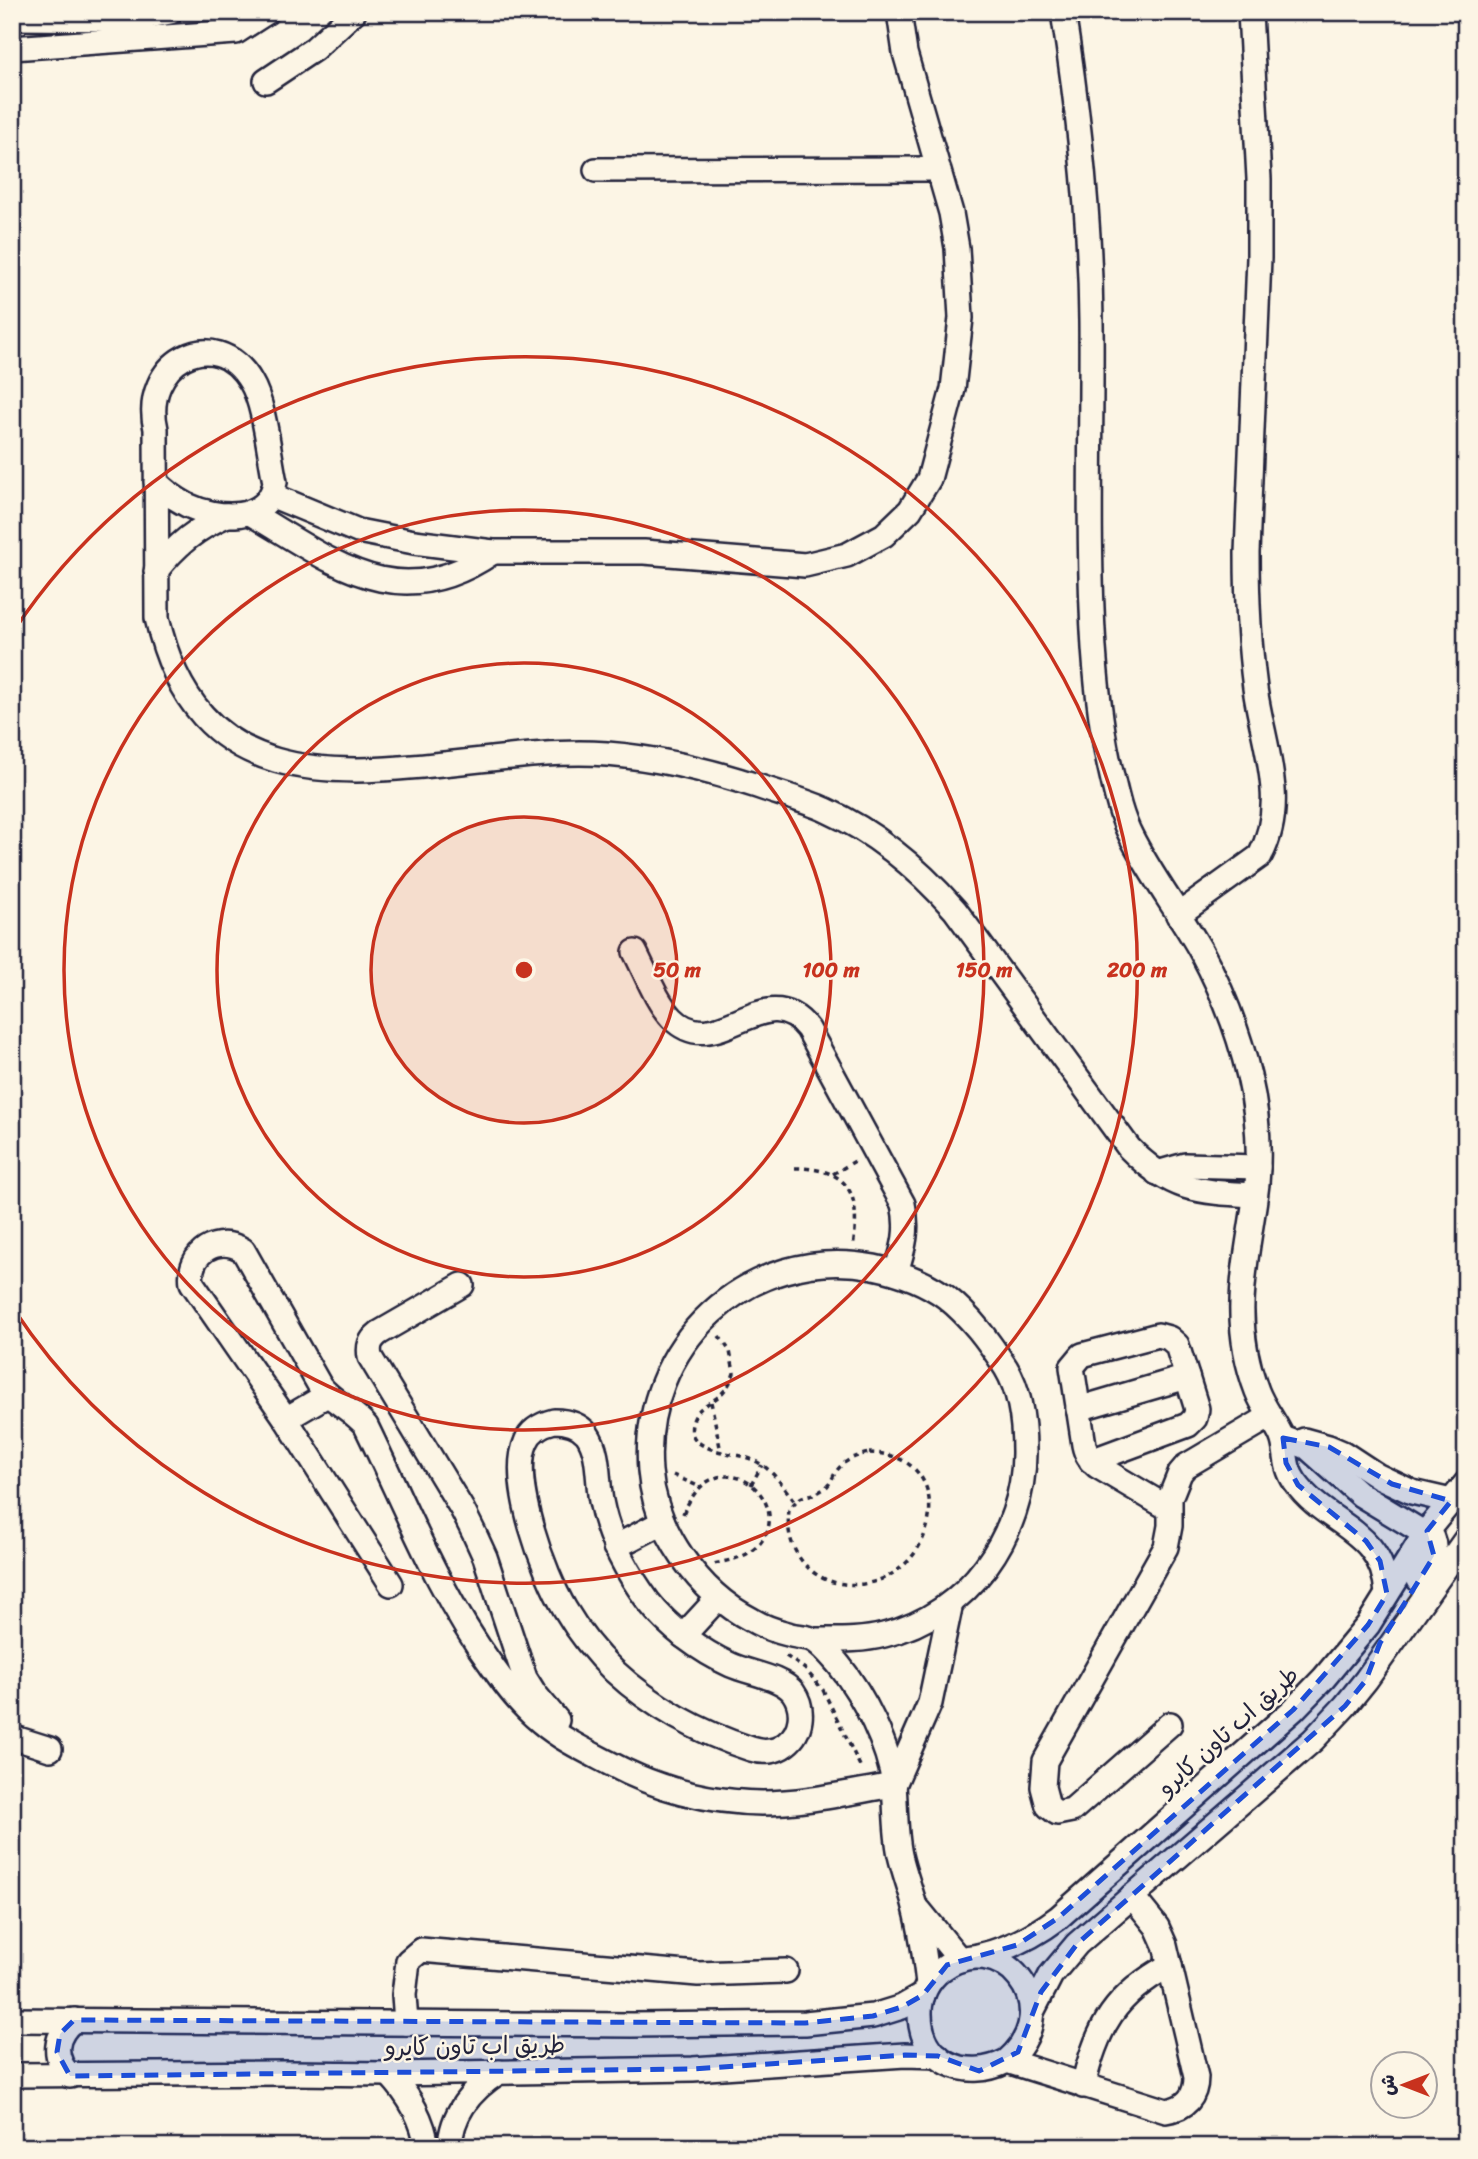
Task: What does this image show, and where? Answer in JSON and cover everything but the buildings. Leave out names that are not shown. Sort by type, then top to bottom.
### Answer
[{"type":"street","points":[[170,12],[133,19],[22,18],[20,47],[233,22],[267,12]]},
{"type":"street","points":[[266,81],[314,49],[354,12]]},
{"type":"street","points":[[271,495],[358,531],[414,542],[493,552],[644,552],[805,565],[847,555],[884,535],[909,510],[929,479],[955,377],[961,318],[960,283],[951,213],[905,53],[899,12]]},
{"type":"street","points":[[1063,12],[1080,139],[1089,258],[1089,577],[1100,710],[1112,776],[1130,835],[1200,950],[1223,998],[1243,1053],[1255,1110],[1258,1167],[1242,1283],[1241,1321],[1250,1370],[1269,1417],[1283,1438],[1286,1463],[1298,1485],[1374,1550],[1384,1572],[1387,1594]]},
{"type":"street","points":[[1178,915],[1260,856],[1268,841],[1275,811],[1273,784],[1255,687],[1247,598],[1259,258],[1259,179],[1250,12]]},
{"type":"street","points":[[596,170],[938,169]]},
{"type":"street","points":[[156,482],[189,506],[227,515],[250,513],[266,503],[271,495],[275,482],[256,392],[243,371],[223,356],[200,351],[189,354],[170,367],[158,385],[152,407],[156,429],[156,482],[156,571],[157,618],[166,652],[179,682],[206,718],[222,733],[259,757],[301,767],[345,772],[565,753],[647,759],[728,776],[798,799],[856,825],[909,863],[955,910],[1129,1148],[1157,1172],[1174,1182],[1203,1192],[1255,1195]]},
{"type":"street","points":[[250,513],[337,566],[374,579],[410,583],[444,577],[469,567],[493,552]]},
{"type":"street","points":[[156,571],[187,537],[227,515]]},
{"type":"street","points":[[635,952],[665,1009],[683,1026],[708,1032],[772,1009],[786,1010],[804,1023],[903,1203],[906,1236],[896,1272]]},
{"type":"street","points":[[1157,1172],[1185,1165],[1258,1167]]},
{"type":"street","points":[[391,1584],[286,1419],[192,1283],[190,1272],[199,1254],[222,1243],[234,1244],[243,1250],[327,1395],[358,1416],[366,1426],[435,1574],[486,1659],[523,1706],[542,1723],[586,1751],[653,1784],[689,1795],[765,1803],[882,1787]]},
{"type":"street","points":[[850,1263],[896,1272],[943,1295],[982,1330],[1010,1374],[1024,1425],[1024,1478],[1010,1528],[985,1570],[951,1603],[920,1622],[886,1635],[850,1641],[814,1640],[788,1634],[751,1620],[718,1598],[686,1564],[670,1514],[650,1473],[652,1421],[667,1372],[682,1345],[702,1320],[745,1287],[796,1267],[850,1263]]},
{"type":"street","points":[[462,1284],[379,1333],[368,1348],[370,1357],[474,1533],[485,1557],[525,1678],[543,1705],[586,1751]]},
{"type":"street","points":[[1091,1461],[1192,1422],[1197,1409],[1174,1341],[1164,1336],[1082,1355],[1072,1367],[1085,1451],[1091,1461],[1168,1507]]},
{"type":"street","points":[[1078,1409],[1187,1377]]},
{"type":"street","points":[[286,1419],[327,1395]]},
{"type":"street","points":[[1170,1724],[1072,1810],[1057,1813],[1048,1806],[1043,1796],[1045,1761],[1166,1547],[1170,1527],[1168,1507],[1172,1489],[1186,1466],[1269,1417]]},
{"type":"street","points":[[566,1421],[587,1434],[596,1457],[601,1503],[615,1547],[631,1577],[651,1605],[683,1636],[730,1665],[780,1682],[792,1691],[800,1705],[801,1720],[795,1735],[785,1746],[771,1751],[755,1751],[672,1714],[631,1686],[612,1669],[580,1631],[553,1588],[543,1565],[524,1492],[523,1453],[526,1441],[542,1424],[566,1421]]},
{"type":"street","points":[[1283,1438],[1329,1447],[1359,1462],[1392,1484],[1431,1498],[1451,1501]]},
{"type":"street","points":[[1283,1438],[1307,1447],[1361,1495],[1426,1532],[1434,1541],[1434,1556],[1380,1643],[1366,1680]]},
{"type":"street","name":"طريق اب تاون كايرو","points":[[965,1958],[1017,1945],[1039,1933],[1293,1710],[1351,1647],[1426,1532],[1466,1483]]},
{"type":"street","points":[[615,1547],[670,1514]]},
{"type":"street","points":[[1032,2010],[1063,1958],[1313,1740],[1345,1706],[1466,1539]]},
{"type":"street","points":[[683,1636],[718,1598]]},
{"type":"street","points":[[882,1787],[930,1703],[951,1603]]},
{"type":"street","points":[[814,1640],[840,1666],[884,1745],[882,1787],[923,1946],[925,1990],[920,2008],[923,2034],[938,2056],[950,2065],[972,2070],[994,2068],[1007,2061],[1027,2039],[1032,2025],[1030,1997],[1018,1975],[997,1961],[965,1958],[947,1965],[925,1990]]},
{"type":"street","points":[[12,1737],[50,1749]]},
{"type":"street","points":[[1007,2061],[1166,2111],[1182,2107],[1189,2102],[1194,2095],[1196,2077],[1166,1945],[1157,1927],[1132,1896]]},
{"type":"street","points":[[914,1903],[935,1932],[965,1958]]},
{"type":"street","points":[[406,2023],[404,1995],[408,1961],[421,1951],[698,1974],[786,1971]]},
{"type":"street","points":[[1083,2086],[1091,2051],[1108,2018],[1135,1987],[1170,1965]]},
{"type":"street","name":"طريق اب تاون كايرو","points":[[12,2020],[632,2025],[805,2023],[873,2016],[902,2007],[925,1990]]},
{"type":"street","points":[[70,2076],[59,2061],[58,2043],[66,2026],[74,2020]]},
{"type":"street","name":"طريق اب تاون كايرو","points":[[12,2075],[389,2074],[693,2069],[883,2056],[938,2056]]},
{"type":"street","points":[[450,2147],[453,2128],[463,2105],[485,2081],[499,2072]]},
{"type":"street","points":[[389,2074],[409,2096],[427,2147]]},
{"type":"path","points":[[795,1168],[814,1168],[833,1174],[843,1182],[855,1201],[856,1227],[850,1263]]},
{"type":"path","points":[[719,1328],[715,1332],[730,1351],[734,1373],[725,1390],[697,1412],[693,1419],[693,1432],[700,1445],[762,1465],[782,1484],[795,1502]]},
{"type":"path","points":[[711,1402],[721,1452]]},
{"type":"path","points":[[869,1452],[882,1452],[903,1460],[920,1474],[929,1495],[930,1517],[925,1539],[912,1558],[894,1574],[871,1583],[839,1584],[813,1572],[794,1549],[788,1520],[789,1510],[795,1502],[804,1494],[820,1492],[830,1485],[838,1469],[850,1458],[869,1452]]},
{"type":"path","points":[[751,1485],[762,1465]]},
{"type":"path","points":[[670,1481],[668,1469],[682,1480],[699,1486]]},
{"type":"path","points":[[670,1514],[681,1519],[699,1486],[708,1480],[726,1476],[735,1477],[751,1485],[763,1496],[769,1514],[765,1533],[755,1548],[748,1553],[711,1565]]},
{"type":"path","points":[[706,1559],[716,1571]]},
{"type":"path","points":[[788,1634],[784,1651],[786,1656],[810,1674],[822,1690],[882,1787]]},
{"type":"highlighted area","points":[[1283,1438],[1329,1447],[1392,1484],[1451,1501],[1427,1531],[1434,1556],[1380,1643],[1366,1680],[1345,1706],[1077,1944],[1041,1992],[1018,2052],[979,2071],[938,2056],[905,2055],[693,2069],[70,2076],[57,2052],[60,2034],[74,2020],[805,2023],[873,2016],[902,2007],[923,1995],[947,1965],[1017,1945],[1058,1918],[1293,1710],[1368,1625],[1387,1594],[1380,1561],[1366,1541],[1298,1485],[1286,1463]]}]
